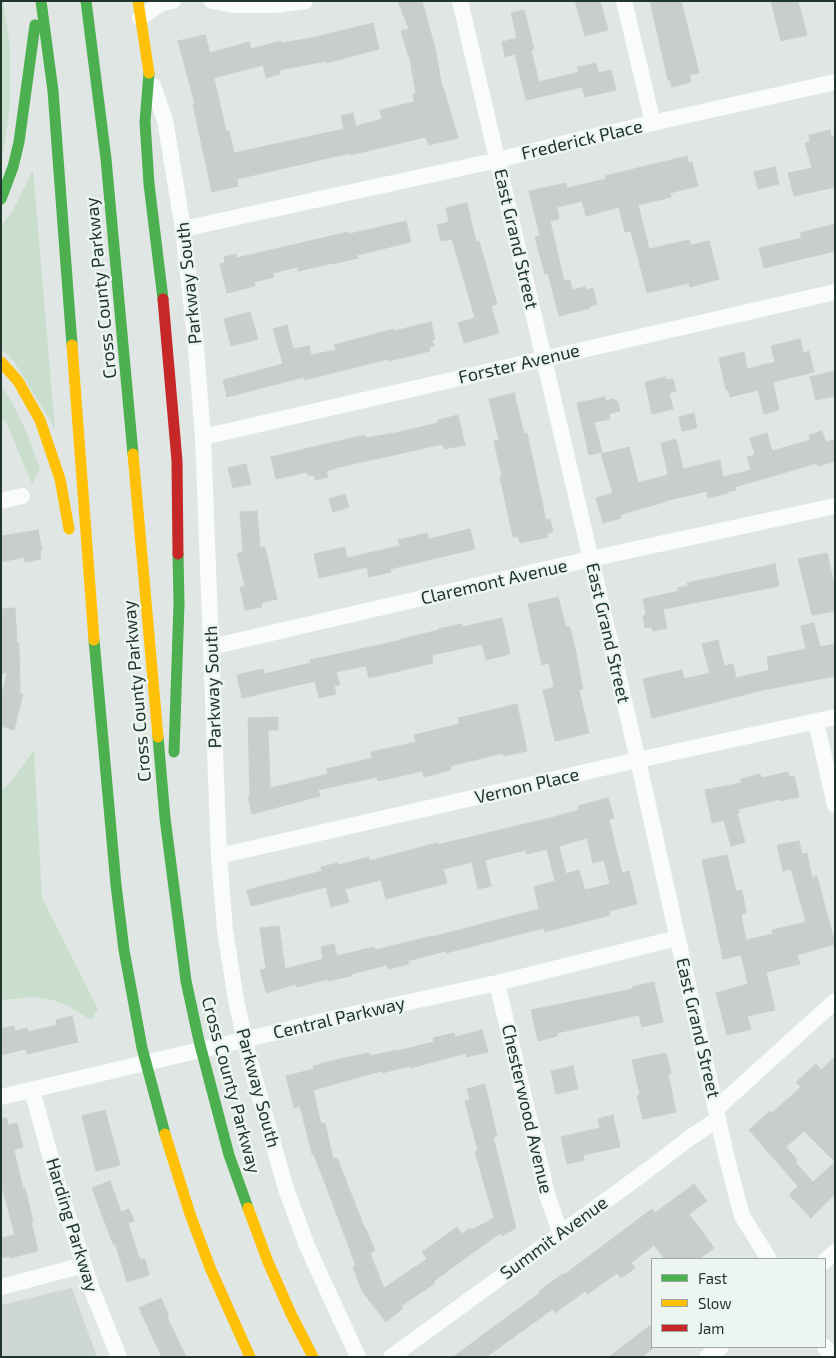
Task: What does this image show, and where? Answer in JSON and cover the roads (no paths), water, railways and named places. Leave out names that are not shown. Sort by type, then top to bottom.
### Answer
[{"type":"main road","points":[[1,199],[13,167],[19,142],[39,1]]},
{"type":"main road","name":"Cross County Parkway","points":[[39,1],[48,46],[55,118],[81,482],[100,709],[119,914],[129,982],[142,1048],[157,1109],[186,1205],[211,1270],[250,1357]]},
{"type":"main road","name":"Cross County Parkway","points":[[86,1],[106,159],[165,818],[181,949],[192,1010],[228,1155],[268,1262],[313,1357]]},
{"type":"main road","name":"Parkway South","points":[[138,1],[149,73]]},
{"type":"main road","points":[[149,73],[145,122],[177,460],[179,604],[174,759]]},
{"type":"main road","points":[[1,362],[26,394],[46,436],[60,478],[71,544]]},
{"type":"main road","points":[[78,583],[100,709]]},
{"type":"main road","points":[[171,866],[174,788]]},
{"type":"street","points":[[140,18],[162,3],[173,1]]},
{"type":"street","points":[[212,1],[255,6],[305,1]]},
{"type":"street","name":"East Grand Street","points":[[460,1],[498,160],[542,359],[638,760],[717,1114],[742,1216],[768,1258]]},
{"type":"street","points":[[624,1],[653,123]]},
{"type":"street","name":"Parkway South","points":[[149,73],[164,120],[183,229],[195,336],[203,437],[220,856],[225,930],[244,1040],[286,1189],[307,1246],[358,1357]]},
{"type":"street","name":"Frederick Place","points":[[183,229],[498,160],[835,82]]},
{"type":"street","name":"Forster Avenue","points":[[203,437],[835,292]]},
{"type":"street","points":[[1,501],[22,496]]},
{"type":"street","name":"Claremont Avenue","points":[[212,647],[590,559],[835,506]]},
{"type":"street","name":"Vernon Place","points":[[220,856],[835,717]]},
{"type":"street","points":[[816,722],[835,805]]},
{"type":"street","name":"Central Parkway","points":[[1,1097],[497,983],[677,938]]},
{"type":"street","name":"Chesterwood Avenue","points":[[497,983],[548,1198],[560,1234]]},
{"type":"street","name":"Summit Avenue","points":[[391,1357],[648,1170],[691,1136],[717,1114],[835,1001]]},
{"type":"street","name":"Harding Parkway","points":[[32,1090],[59,1188],[98,1308],[119,1357]]},
{"type":"street","points":[[1,1287],[84,1265]]},
{"type":"street","points":[[707,1357],[720,1348]]}]
